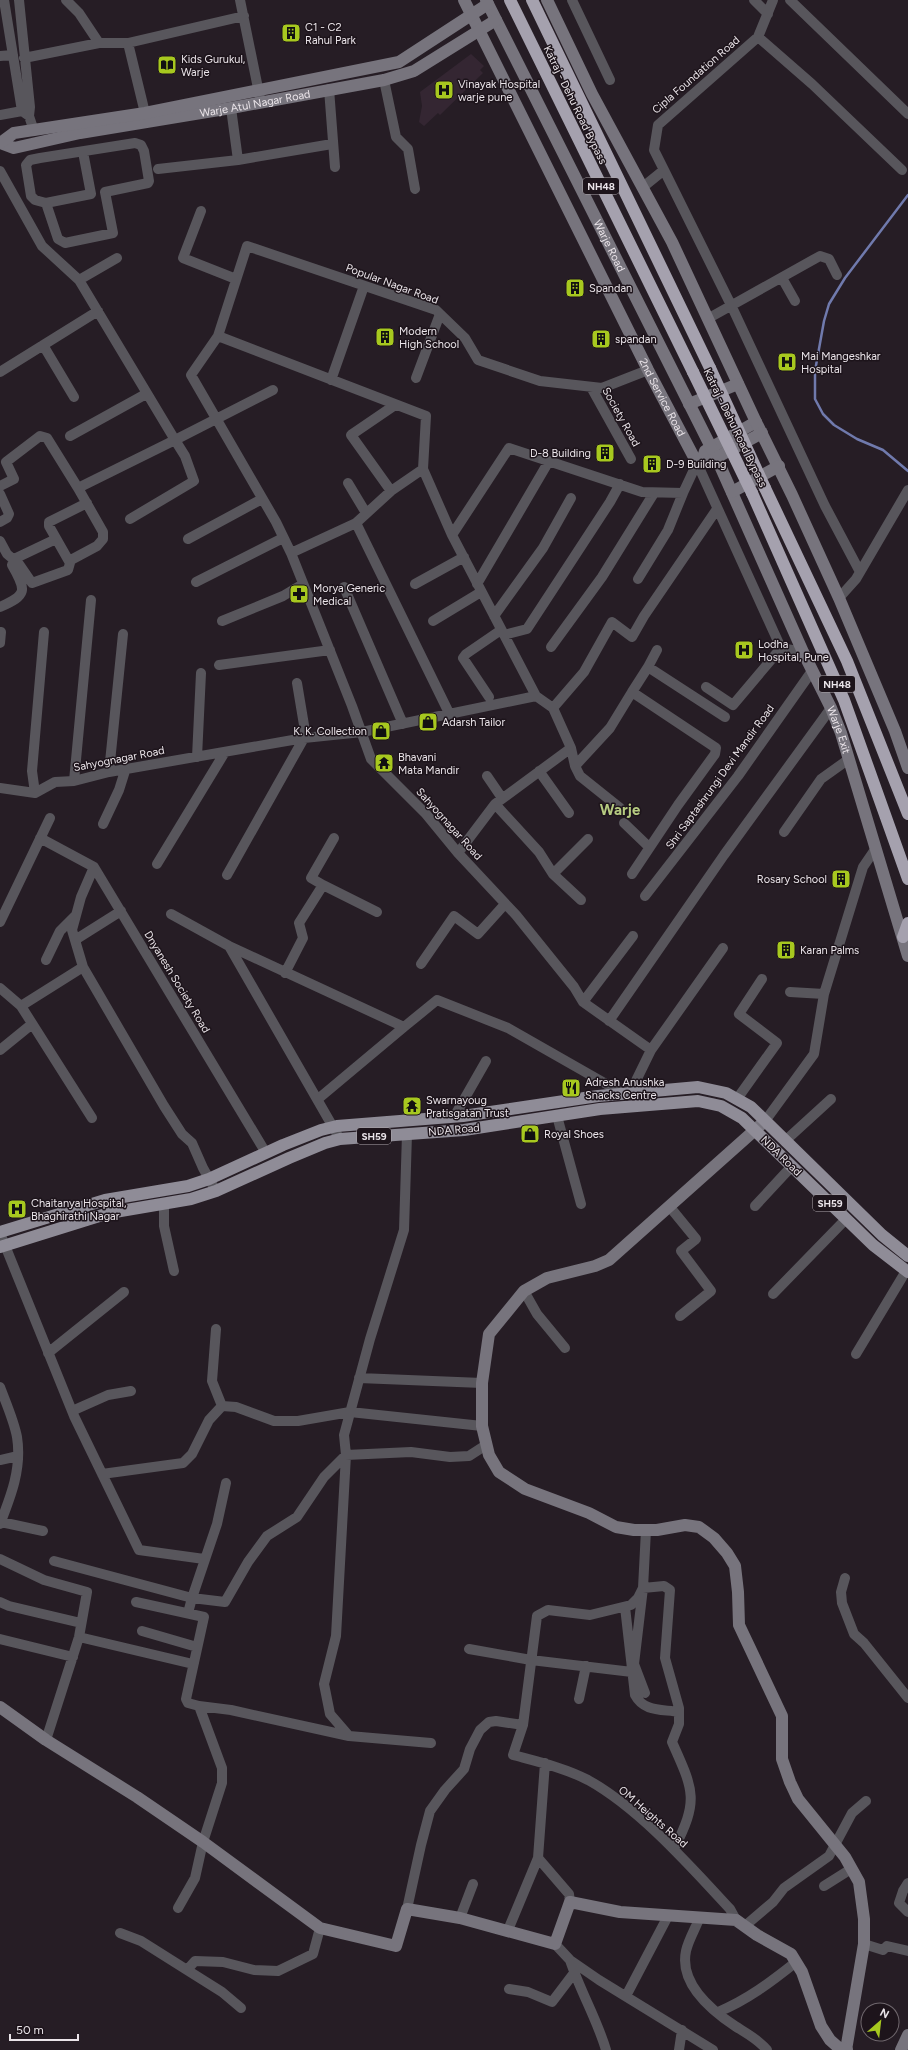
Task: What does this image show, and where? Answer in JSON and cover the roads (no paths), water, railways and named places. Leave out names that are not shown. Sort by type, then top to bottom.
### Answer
[{"type":"highway","name":"Katraj - Dehu Road Bypass","points":[[510,0],[674,336],[694,372],[752,493],[844,700],[908,879]]},
{"type":"highway","name":"Katraj - Dehu Road Bypass","points":[[532,0],[710,368],[846,661],[908,814]]},
{"type":"highway","points":[[903,937],[908,922]]},
{"type":"main road","name":"NDA Road","points":[[0,1233],[106,1200],[188,1186],[209,1179],[321,1130],[334,1127],[454,1117],[626,1093],[698,1087],[719,1091],[737,1099],[751,1107],[765,1121]]},
{"type":"main road","points":[[626,1093],[629,1107]]},
{"type":"main road","name":"NDA Road","points":[[2,1246],[90,1218],[191,1199],[216,1191],[289,1158],[325,1143],[340,1139],[464,1130],[600,1109],[698,1101],[710,1102],[721,1106],[742,1118],[873,1245],[907,1272]]},
{"type":"main road","name":"SH59","points":[[765,1121],[785,1141]]},
{"type":"main road","name":"NDA Road","points":[[785,1141],[882,1235],[908,1256]]},
{"type":"street","points":[[4,0],[13,55],[25,113],[34,131]]},
{"type":"street","points":[[0,115],[25,113],[30,106],[19,0]]},
{"type":"street","points":[[66,0],[83,19],[99,43]]},
{"type":"street","points":[[240,0],[259,97]]},
{"type":"street","name":"2nd Service Road","points":[[464,0],[648,370],[700,460],[717,509],[781,648]]},
{"type":"street","points":[[547,0],[592,94],[643,187],[709,318],[738,384],[779,466],[839,598],[895,731],[908,768]]},
{"type":"street","points":[[572,0],[610,80]]},
{"type":"street","points":[[754,0],[768,14]]},
{"type":"street","name":"Cipla Foundation Road","points":[[773,0],[758,37],[658,125],[654,150],[732,307],[825,506],[860,572]]},
{"type":"street","points":[[790,0],[908,114]]},
{"type":"street","name":"Warje Atul Nagar Road","points":[[0,143],[14,148],[80,133],[231,108],[259,97],[399,62],[472,15],[487,2]]},
{"type":"street","name":"Warje Road","points":[[487,2],[717,459],[732,492]]},
{"type":"street","points":[[24,58],[99,43],[128,42],[244,16]]},
{"type":"street","name":"Warje Atul Nagar Road","points":[[0,143],[14,134],[145,113],[329,89],[384,80],[414,71],[479,29],[496,20]]},
{"type":"street","points":[[758,37],[812,84],[902,170]]},
{"type":"street","points":[[128,42],[145,113]]},
{"type":"street","points":[[0,56],[13,55]]},
{"type":"street","points":[[399,62],[404,74]]},
{"type":"street","points":[[384,80],[396,137],[408,149],[416,189]]},
{"type":"street","points":[[329,89],[332,144],[335,167]]},
{"type":"street","points":[[231,108],[238,160]]},
{"type":"street","points":[[14,134],[14,148]]},
{"type":"street","points":[[46,203],[58,239],[65,244],[113,233],[105,192],[149,182],[144,151],[141,145],[135,143],[30,160],[27,162],[31,196],[35,200],[46,203],[91,194],[83,152]]},
{"type":"street","points":[[158,169],[238,160],[332,144]]},
{"type":"street","points":[[643,187],[664,170]]},
{"type":"street","points":[[0,171],[42,246],[79,280],[146,394],[185,456],[194,480],[130,519]]},
{"type":"street","points":[[202,211],[183,258],[236,279]]},
{"type":"street","name":"Popular Nagar Road","points":[[215,418],[191,375],[218,336],[247,246],[436,310],[465,338],[478,360],[540,381],[602,388],[648,370]]},
{"type":"street","points":[[709,318],[732,307],[820,256],[828,259],[838,275]]},
{"type":"street","points":[[79,280],[117,258]]},
{"type":"street","points":[[782,278],[796,301]]},
{"type":"street","points":[[332,380],[364,286]]},
{"type":"street","points":[[0,372],[98,311]]},
{"type":"street","points":[[416,378],[440,314]]},
{"type":"street","points":[[218,336],[426,416],[423,469],[452,535],[536,696],[553,708],[571,748],[575,766],[580,776],[620,808]]},
{"type":"street","points":[[43,345],[74,397]]},
{"type":"street","points":[[689,404],[738,384]]},
{"type":"street","name":"Society Road","points":[[590,387],[631,459]]},
{"type":"street","points":[[78,488],[273,390]]},
{"type":"street","points":[[70,436],[146,394]]},
{"type":"street","points":[[391,491],[351,435],[396,405]]},
{"type":"street","points":[[215,418],[262,499],[291,553],[362,732],[536,696]]},
{"type":"street","points":[[638,579],[668,530],[683,493],[705,451],[756,422]]},
{"type":"street","points":[[700,460],[710,461],[717,459],[762,433]]},
{"type":"street","points":[[0,486],[14,478],[6,462],[43,435],[47,438],[103,532],[103,539],[98,546],[69,561]]},
{"type":"street","points":[[452,535],[509,448],[642,492],[683,493]]},
{"type":"street","points":[[433,621],[479,588],[549,462]]},
{"type":"street","points":[[732,492],[779,466]]},
{"type":"street","points":[[291,553],[356,523],[366,512],[391,491],[423,469]]},
{"type":"street","points":[[348,482],[366,512]]},
{"type":"street","points":[[489,698],[463,658],[466,654],[502,633],[527,629],[610,502],[620,484]]},
{"type":"street","points":[[839,598],[860,572],[908,490]]},
{"type":"street","name":"Warje Exit","points":[[732,492],[803,652],[831,708],[849,759],[908,956]]},
{"type":"street","points":[[550,647],[602,577],[654,493]]},
{"type":"street","points":[[0,494],[9,514],[7,518],[0,522]]},
{"type":"street","points":[[494,616],[543,548],[571,498]]},
{"type":"street","points":[[188,539],[262,499]]},
{"type":"street","points":[[0,541],[7,554],[19,564],[29,581],[34,584],[68,570],[71,566],[49,526],[49,522],[87,503]]},
{"type":"street","points":[[553,708],[584,672],[612,622],[632,637],[644,616],[717,509]]},
{"type":"street","points":[[356,523],[450,715]]},
{"type":"street","points":[[196,582],[283,538]]},
{"type":"street","points":[[0,607],[18,599],[22,591],[20,578],[12,565],[14,559],[56,539]]},
{"type":"street","points":[[414,584],[464,557]]},
{"type":"street","points":[[222,621],[283,596],[303,584]]},
{"type":"street","points":[[344,587],[403,724]]},
{"type":"street","points":[[74,781],[91,600]]},
{"type":"street","points":[[0,643],[1,632]]},
{"type":"street","points":[[0,788],[35,793],[32,771],[44,632]]},
{"type":"street","points":[[108,772],[123,634]]},
{"type":"street","points":[[706,687],[733,705],[781,648],[803,652]]},
{"type":"street","points":[[219,665],[330,650]]},
{"type":"street","points":[[575,766],[610,728],[657,650]]},
{"type":"street","points":[[648,667],[725,717]]},
{"type":"street","name":"Shri Saptashrungi Devi Mandir Road","points":[[645,896],[730,788],[812,671]]},
{"type":"street","points":[[197,757],[201,673]]},
{"type":"street","points":[[227,875],[305,738],[297,683]]},
{"type":"street","points":[[632,692],[691,730],[716,750],[632,874]]},
{"type":"street","points":[[609,1021],[724,855],[831,708]]},
{"type":"street","name":"Sahyognagar Road","points":[[35,793],[55,782],[74,781],[108,772],[125,771],[305,738],[362,732],[371,759],[426,814],[458,853],[505,904],[574,987],[583,1002],[651,1050]]},
{"type":"street","points":[[458,853],[499,801],[571,748]]},
{"type":"street","points":[[157,864],[225,752]]},
{"type":"street","points":[[784,832],[821,779],[849,759]]},
{"type":"street","points":[[103,824],[120,790],[125,771]]},
{"type":"street","points":[[539,771],[569,813]]},
{"type":"street","points":[[487,776],[499,801],[539,852],[553,874],[581,900]]},
{"type":"street","points":[[0,922],[50,818]]},
{"type":"street","points":[[624,823],[649,847]]},
{"type":"street","points":[[40,838],[94,867],[81,897],[72,930],[83,967],[164,1106],[182,1134],[192,1143],[216,1191]]},
{"type":"street","points":[[334,838],[311,878],[377,912]]},
{"type":"street","points":[[553,874],[588,839]]},
{"type":"street","points":[[570,1902],[620,1912],[700,1917],[741,1922],[757,1935],[787,1951],[802,1972],[821,2026],[830,2040],[846,2050],[864,1944],[864,1919],[859,1882],[834,1843],[798,1799],[790,1782],[782,1760],[782,1716],[739,1625],[738,1592],[735,1566],[727,1553],[714,1538],[699,1527],[685,1525],[646,1530],[616,1527],[589,1513],[525,1489],[499,1472],[489,1455],[482,1426],[482,1383],[489,1334],[524,1291],[547,1278],[609,1260],[765,1121],[814,1054],[824,994],[863,867],[876,848]]},
{"type":"street","name":"Dnyanesh Society Road","points":[[94,867],[266,1153]]},
{"type":"street","points":[[286,972],[303,938],[299,923],[323,885]]},
{"type":"street","points":[[421,964],[454,916],[478,934],[505,904]]},
{"type":"street","points":[[75,940],[121,911]]},
{"type":"street","points":[[46,960],[60,931],[76,914]]},
{"type":"street","points":[[171,914],[229,946],[404,1027]]},
{"type":"street","points":[[583,1002],[633,936]]},
{"type":"street","points":[[229,946],[340,1139]]},
{"type":"street","points":[[318,1099],[437,1000],[508,1028],[626,1093],[651,1050],[723,948]]},
{"type":"street","points":[[21,1006],[83,967]]},
{"type":"street","points":[[737,1099],[777,1043],[739,1014],[762,979]]},
{"type":"street","points":[[0,988],[21,1006],[92,1118]]},
{"type":"street","points":[[790,992],[824,994]]},
{"type":"street","points":[[0,1050],[32,1024]]},
{"type":"street","points":[[454,1117],[486,1061]]},
{"type":"street","points":[[785,1141],[831,1099]]},
{"type":"street","points":[[557,1116],[580,1204]]},
{"type":"street","points":[[349,1736],[330,1714],[324,1684],[336,1636],[346,1455],[344,1435],[359,1378],[404,1230],[407,1134]]},
{"type":"street","points":[[755,1206],[792,1166]]},
{"type":"street","points":[[164,1204],[164,1226],[174,1271]]},
{"type":"street","points":[[669,1206],[696,1239],[681,1251],[711,1291],[680,1316]]},
{"type":"street","points":[[773,1294],[846,1219]]},
{"type":"street","points":[[0,1233],[2,1246],[72,1411],[139,1550],[204,1559]]},
{"type":"street","points":[[856,1354],[907,1272]]},
{"type":"street","points":[[524,1291],[537,1314],[565,1348]]},
{"type":"street","points":[[48,1353],[124,1292]]},
{"type":"street","points":[[216,1329],[212,1381],[222,1406]]},
{"type":"street","points":[[359,1378],[482,1383]]},
{"type":"street","points":[[0,1387],[17,1436],[18,1456],[14,1490],[0,1523],[44,1531]]},
{"type":"street","points":[[72,1411],[108,1395],[131,1391]]},
{"type":"street","points":[[222,1406],[236,1407],[274,1421],[298,1421],[350,1412],[482,1426]]},
{"type":"street","points":[[102,1474],[183,1462],[192,1454],[209,1420],[222,1406]]},
{"type":"street","points":[[54,1561],[192,1598],[225,1602],[248,1562],[267,1536],[297,1517],[324,1477],[346,1455],[411,1452],[450,1457],[469,1456],[486,1445]]},
{"type":"street","points":[[0,1460],[18,1456]]},
{"type":"street","points":[[188,1613],[204,1559],[217,1524],[226,1483]]},
{"type":"street","points":[[645,1693],[634,1664],[643,1588],[646,1530]]},
{"type":"street","points":[[0,1559],[44,1580],[88,1592],[79,1637],[46,1740]]},
{"type":"street","points":[[845,1578],[841,1592],[842,1603],[854,1634],[864,1643],[908,1698]]},
{"type":"street","points":[[643,1588],[664,1586],[670,1590],[665,1658],[679,1712],[679,1724],[672,1742],[687,1776],[692,1794],[686,1826],[674,1850]]},
{"type":"street","points":[[643,1588],[638,1598],[631,1605],[625,1607],[635,1695],[639,1704],[646,1707],[679,1712]]},
{"type":"street","points":[[0,1602],[9,1606],[81,1623]]},
{"type":"street","points":[[136,1602],[204,1617],[186,1699],[188,1703],[230,1710],[349,1736],[431,1743]]},
{"type":"street","name":"OM Heights Road","points":[[625,1607],[590,1615],[548,1610],[542,1612],[538,1616],[523,1725],[514,1755],[559,1767],[588,1780],[615,1797],[674,1850],[741,1922]]},
{"type":"street","points":[[142,1631],[197,1647]]},
{"type":"street","points":[[79,1637],[193,1664]]},
{"type":"street","points":[[0,1639],[73,1657]]},
{"type":"street","points":[[469,1649],[531,1660],[632,1672]]},
{"type":"street","points":[[579,1699],[586,1666]]},
{"type":"street","points":[[178,1908],[195,1878],[203,1842],[222,1783],[222,1768],[199,1706]]},
{"type":"street","points":[[0,1707],[46,1740],[137,1797],[203,1842],[320,1928],[396,1946],[407,1909],[420,1845],[430,1811],[445,1790],[464,1769],[470,1749],[480,1730],[489,1722],[496,1721],[523,1725]]},
{"type":"street","points":[[508,1930],[538,1858],[545,1763]]},
{"type":"street","points":[[741,1922],[773,1902],[784,1888],[829,1856],[834,1843],[852,1813],[866,1801]]},
{"type":"street","points":[[538,1858],[569,1894],[570,1902],[555,1944]]},
{"type":"street","points":[[824,1886],[852,1869]]},
{"type":"street","points":[[908,1883],[900,1897],[899,1904],[908,1912]]},
{"type":"street","points":[[460,1918],[473,1884]]},
{"type":"street","points":[[407,1909],[460,1918],[555,1944],[570,1960],[713,2050]]},
{"type":"street","points":[[626,1996],[668,1916]]},
{"type":"street","points":[[700,1917],[686,1951],[686,1965],[691,1983],[703,2000],[761,2043],[766,2050]]},
{"type":"street","points":[[187,1970],[195,1961],[223,1962],[254,1970],[278,1972],[313,1954],[320,1928]]},
{"type":"street","points":[[120,1933],[141,1941],[222,1992],[241,2008]]},
{"type":"street","points":[[864,1944],[883,1950],[887,1946],[908,1951]]},
{"type":"street","points":[[570,1960],[574,1973],[601,2033],[606,2050]]},
{"type":"street","points":[[718,2012],[742,2002],[773,1981],[796,1962]]},
{"type":"street","points":[[509,1989],[528,1992],[552,2002],[574,1973]]},
{"type":"street","points":[[679,2050],[682,2030]]},
{"type":"street","points":[[901,2050],[908,2035]]},
{"type":"waterway","points":[[908,195],[845,278],[829,304],[824,321],[815,371],[815,399],[823,414],[834,425],[857,439],[883,450],[908,471]]},
{"type":"place","name":"C1 - C2 Rahul Park","points":[[291,33]]},
{"type":"place","name":"Kids Gurukul, Warje","points":[[167,65]]},
{"type":"place","name":"Vinayak Hospital warje pune","points":[[444,90]]},
{"type":"place","name":"Spandan","points":[[575,288]]},
{"type":"place","name":"Modern High School","points":[[385,337]]},
{"type":"place","name":"spandan","points":[[601,339]]},
{"type":"place","name":"Mai Mangeshkar Hospital","points":[[787,362]]},
{"type":"place","name":"D-8 Building","points":[[605,453]]},
{"type":"place","name":"D-9 Building","points":[[652,464]]},
{"type":"place","name":"Morya Generic Medical","points":[[299,594]]},
{"type":"place","name":"Lodha Hospital, Pune","points":[[744,650]]},
{"type":"place","name":"Adarsh Tailor","points":[[428,722]]},
{"type":"place","name":"K. K. Collection","points":[[381,731]]},
{"type":"place","name":"Bhavani Mata Mandir","points":[[384,763]]},
{"type":"place","name":"Rosary School","points":[[841,879]]},
{"type":"place","name":"Karan Palms","points":[[786,950]]},
{"type":"place","name":"Adresh Anushka Snacks Centre","points":[[571,1088]]},
{"type":"place","name":"Swarnayoug Pratisgatan Trust","points":[[412,1106]]},
{"type":"place","name":"Royal Shoes","points":[[530,1134]]},
{"type":"place","name":"Chaitanya Hospital, Bhaghirathi Nagar","points":[[17,1209]]},
{"type":"district","name":"Warje","points":[[620,810]]}]
